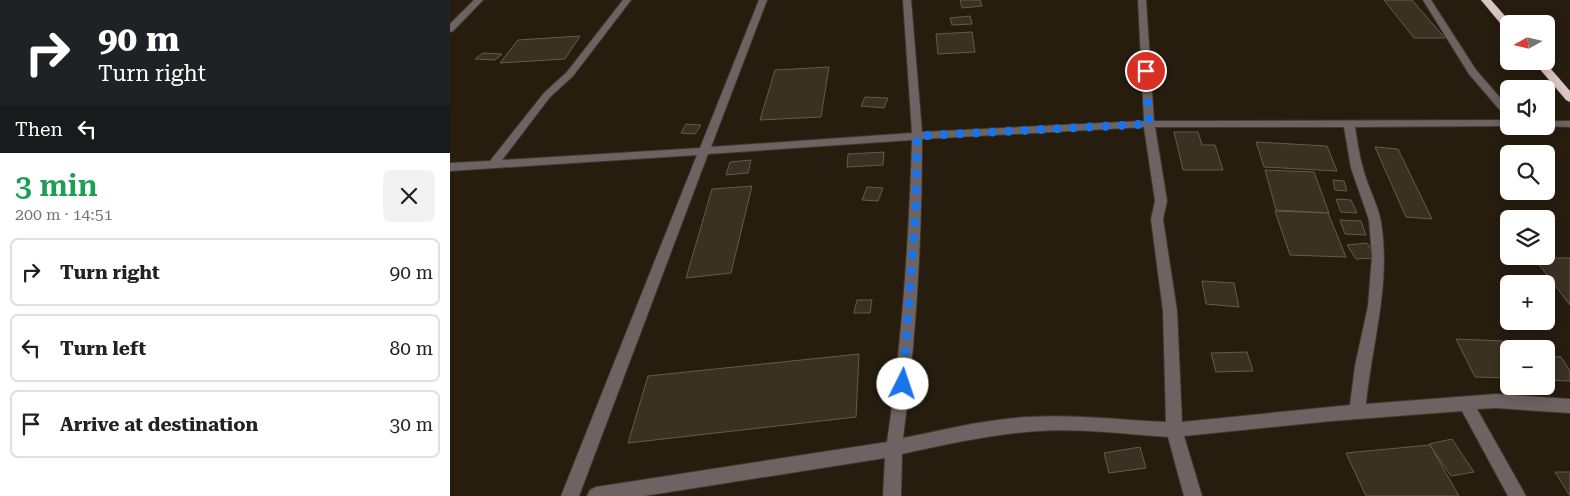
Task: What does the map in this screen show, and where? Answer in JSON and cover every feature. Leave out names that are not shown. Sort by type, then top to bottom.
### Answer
[{"type":"highway","points":[[1486,0],[1500,16]]},
{"type":"highway","points":[[1546,70],[1570,98]]},
{"type":"street","points":[[450,29],[479,0]]},
{"type":"street","points":[[493,164],[547,95],[570,74],[627,0]]},
{"type":"street","points":[[570,496],[763,0]]},
{"type":"street","points":[[892,496],[894,449],[903,384],[916,206],[917,136],[907,0]]},
{"type":"street","points":[[1142,0],[1149,124],[1161,201],[1157,219],[1170,310],[1174,430],[1193,496]]},
{"type":"street","points":[[1427,0],[1472,72],[1500,104]]},
{"type":"street","points":[[1349,123],[1357,168],[1375,220],[1378,256],[1375,306],[1362,366],[1357,412]]},
{"type":"street","points":[[450,167],[917,136],[1149,124],[1500,123]]},
{"type":"street","points":[[1555,124],[1570,124]]},
{"type":"street","points":[[596,496],[894,449],[969,432],[1028,424],[1069,424],[1174,430],[1357,412],[1496,402],[1570,406]]},
{"type":"street","points":[[1466,404],[1516,496]]},
{"type":"building","points":[[960,0],[980,0],[982,6],[962,8]]},
{"type":"building","points":[[1384,0],[1412,0],[1445,38],[1414,38]]},
{"type":"building","points":[[970,16],[972,24],[952,25],[950,18]]},
{"type":"building","points":[[972,32],[975,52],[938,54],[936,34]]},
{"type":"building","points":[[580,36],[565,59],[500,63],[518,40]]},
{"type":"building","points":[[483,53],[502,54],[495,60],[475,59]]},
{"type":"building","points":[[829,67],[821,117],[760,120],[775,70]]},
{"type":"building","points":[[865,97],[888,98],[884,108],[861,106]]},
{"type":"building","points":[[686,124],[701,125],[695,134],[681,133]]},
{"type":"building","points":[[1174,132],[1198,132],[1202,145],[1215,145],[1223,170],[1183,170]]},
{"type":"building","points":[[1256,142],[1327,146],[1337,171],[1264,167]]},
{"type":"building","points":[[1375,147],[1398,149],[1432,219],[1406,217]]},
{"type":"building","points":[[884,152],[883,165],[847,167],[848,154]]},
{"type":"building","points":[[751,160],[748,173],[726,175],[730,162]]},
{"type":"building","points":[[1265,170],[1314,172],[1329,213],[1276,210]]},
{"type":"building","points":[[1333,180],[1344,181],[1347,191],[1335,190]]},
{"type":"building","points":[[752,186],[731,273],[686,278],[712,189]]},
{"type":"building","points":[[867,187],[883,188],[878,201],[862,200]]},
{"type":"building","points":[[1336,199],[1351,200],[1357,213],[1341,212]]},
{"type":"building","points":[[1275,211],[1328,213],[1346,257],[1290,255]]},
{"type":"building","points":[[1340,220],[1361,221],[1366,235],[1345,234]]},
{"type":"building","points":[[1367,243],[1377,258],[1356,259],[1347,245]]},
{"type":"building","points":[[1555,258],[1570,258],[1570,305],[1555,285],[1555,275],[1547,275],[1539,265],[1555,265]]},
{"type":"building","points":[[1202,281],[1234,283],[1239,307],[1206,304]]},
{"type":"building","points":[[857,300],[872,300],[870,313],[854,313]]},
{"type":"building","points":[[1456,339],[1500,341],[1500,378],[1475,377]]},
{"type":"building","points":[[1247,352],[1253,371],[1216,372],[1211,353]]},
{"type":"building","points":[[859,354],[856,417],[628,443],[648,376]]},
{"type":"building","points":[[1555,357],[1561,357],[1570,371],[1570,381],[1555,380]]},
{"type":"building","points":[[1452,439],[1474,472],[1451,476],[1429,444]]},
{"type":"building","points":[[1430,445],[1459,496],[1366,496],[1346,453]]},
{"type":"building","points":[[1140,447],[1146,468],[1109,473],[1104,453]]},
{"type":"building","points":[[1555,472],[1570,472],[1570,496]]},
{"type":"route","points":[[903,384],[916,206],[917,136],[1149,124],[1146,71]]}]
